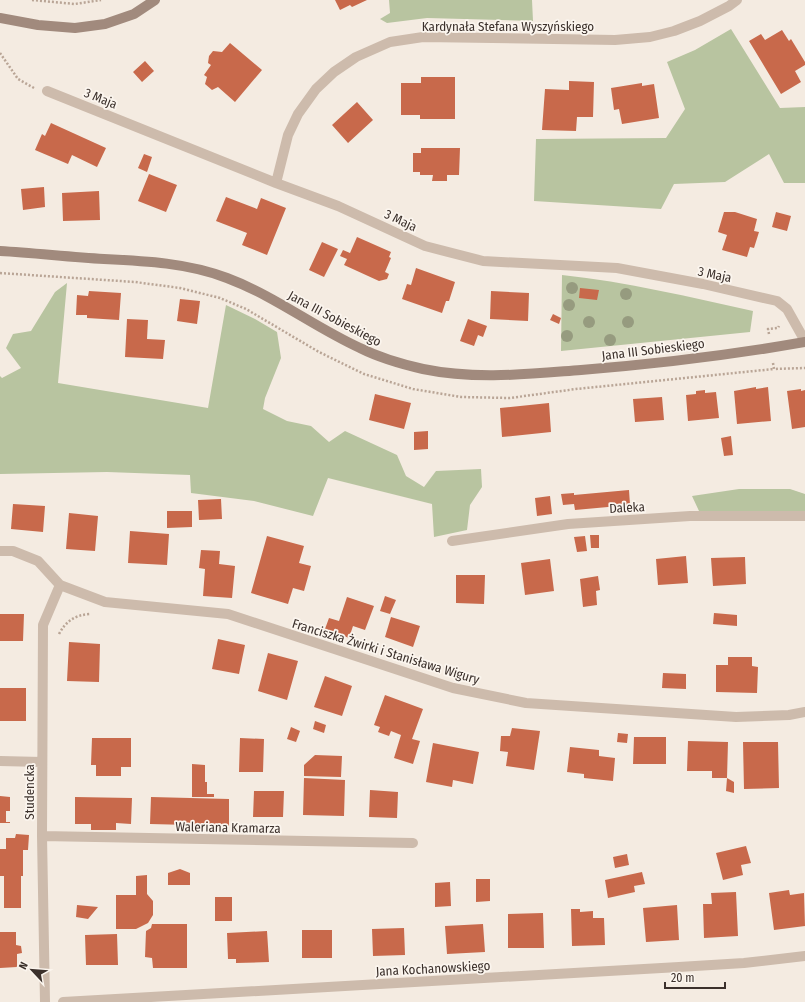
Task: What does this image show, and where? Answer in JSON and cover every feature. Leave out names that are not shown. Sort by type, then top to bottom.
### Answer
[{"type":"main road","points":[[0,18],[38,25],[75,28],[105,24],[134,14],[156,0]]},
{"type":"main road","name":"Jana III Sobieskiego","points":[[0,251],[168,263],[198,269],[226,277],[261,292],[359,348],[388,360],[445,373],[469,376],[497,376],[611,368],[771,348],[805,341]]},
{"type":"street","name":"Kardynała Stefana Wyszyńskiego","points":[[276,183],[288,135],[298,114],[316,89],[334,72],[356,57],[390,42],[423,37],[615,40],[650,37],[674,31],[700,21],[729,6],[737,0]]},
{"type":"street","name":"3 Maja","points":[[47,91],[276,183],[338,206],[424,246],[483,262],[617,268],[703,284],[777,301],[787,308],[805,341]]},
{"type":"street","name":"Daleka","points":[[452,541],[568,524],[690,516],[805,516]]},
{"type":"street","name":"Franciszka Żwirki i Stanisława Wigury","points":[[0,551],[13,551],[38,561],[60,585],[105,602],[228,614],[453,688],[526,703],[736,717],[789,715],[805,712]]},
{"type":"street","name":"Studencka","points":[[45,1002],[42,836],[43,626],[60,585]]},
{"type":"street","points":[[0,761],[42,762]]},
{"type":"street","name":"Waleriana Kramarza","points":[[42,836],[413,843]]},
{"type":"street","name":"Jana Kochanowskiego","points":[[63,1002],[744,963],[805,956]]},
{"type":"path","points":[[32,0],[75,4],[101,0]]},
{"type":"path","points":[[0,54],[18,79],[32,88],[47,91]]},
{"type":"path","points":[[58,638],[59,633],[64,626],[69,620],[77,615],[97,615]]},
{"type":"green space","points":[[389,0],[532,0],[533,21],[427,18],[387,23],[380,19],[390,13]]},
{"type":"green space","points":[[731,29],[780,108],[805,107],[805,183],[784,183],[769,154],[725,182],[674,184],[661,209],[534,201],[536,139],[666,138],[685,109],[667,62],[695,50]]},
{"type":"green space","points":[[562,275],[682,295],[753,311],[750,332],[561,351]]},
{"type":"green space","points":[[67,283],[58,383],[208,408],[226,305],[277,332],[281,358],[265,398],[263,409],[287,421],[311,426],[329,442],[345,431],[397,455],[406,476],[424,487],[436,471],[481,469],[482,487],[470,505],[467,530],[434,537],[432,504],[328,478],[313,516],[254,501],[191,493],[190,475],[107,472],[0,474],[0,376],[2,378],[21,368],[6,348],[13,334],[31,331],[55,292]]},
{"type":"green space","points":[[739,489],[790,489],[805,494],[805,511],[699,511],[692,496]]},
{"type":"building","points":[[335,0],[367,0],[352,7],[350,5],[340,10]]},
{"type":"building","points":[[782,30],[789,41],[791,39],[805,62],[805,65],[795,71],[801,82],[781,94],[749,41],[761,34],[765,40]]},
{"type":"building","points":[[230,43],[262,70],[235,102],[218,87],[212,90],[205,84],[207,77],[204,75],[211,65],[208,63],[209,56],[213,51],[222,52]]},
{"type":"building","points":[[145,61],[154,71],[142,82],[133,72]]},
{"type":"building","points":[[421,77],[455,77],[455,119],[420,119],[420,115],[401,115],[401,83],[421,83]]},
{"type":"building","points":[[569,81],[594,82],[593,117],[577,117],[576,131],[542,130],[545,89],[569,90]]},
{"type":"building","points":[[642,83],[642,86],[654,84],[659,118],[622,124],[619,109],[614,110],[611,88]]},
{"type":"building","points":[[357,102],[373,120],[348,143],[332,125]]},
{"type":"building","points":[[51,123],[106,148],[97,167],[72,155],[68,164],[35,150],[42,134],[45,136]]},
{"type":"building","points":[[421,148],[460,148],[459,175],[447,175],[447,181],[432,181],[433,175],[420,175],[420,172],[413,172],[413,153],[421,153]]},
{"type":"building","points":[[144,154],[152,157],[147,172],[138,168]]},
{"type":"building","points":[[149,174],[177,185],[166,212],[138,201]]},
{"type":"building","points":[[44,187],[45,207],[23,210],[21,189]]},
{"type":"building","points":[[99,191],[100,220],[63,221],[62,193]]},
{"type":"building","points":[[226,197],[257,209],[261,198],[286,208],[267,255],[242,245],[247,233],[216,221]]},
{"type":"building","points":[[724,212],[735,212],[757,219],[754,231],[759,232],[754,248],[750,247],[747,257],[722,250],[727,235],[718,232]]},
{"type":"building","points":[[776,212],[791,216],[787,231],[772,227]]},
{"type":"building","points":[[357,237],[391,252],[389,257],[391,258],[385,272],[389,274],[387,279],[379,281],[344,265],[347,259],[340,256],[343,250],[350,253]]},
{"type":"building","points":[[322,242],[338,249],[324,277],[309,270]]},
{"type":"building","points":[[416,268],[455,282],[449,301],[446,301],[442,313],[402,299],[407,284],[411,285]]},
{"type":"building","points":[[580,288],[599,290],[597,300],[579,298]]},
{"type":"building","points":[[89,291],[121,293],[119,320],[87,318],[87,315],[76,315],[77,295],[88,296]]},
{"type":"building","points":[[491,291],[529,293],[528,321],[490,319]]},
{"type":"building","points":[[180,299],[200,301],[197,324],[177,321]]},
{"type":"building","points":[[553,314],[561,318],[559,324],[550,320]]},
{"type":"building","points":[[127,319],[148,320],[147,339],[165,340],[163,359],[125,357]]},
{"type":"building","points":[[468,319],[487,326],[483,337],[478,335],[474,346],[460,341]]},
{"type":"building","points":[[756,387],[756,389],[768,387],[771,421],[737,424],[734,391]]},
{"type":"building","points":[[801,389],[801,391],[805,390],[805,427],[792,429],[787,391]]},
{"type":"building","points":[[705,390],[705,393],[716,392],[719,418],[688,421],[686,395],[696,394],[696,391]]},
{"type":"building","points":[[375,394],[411,403],[404,429],[369,420]]},
{"type":"building","points":[[662,397],[664,420],[635,422],[633,399]]},
{"type":"building","points":[[549,403],[551,432],[502,437],[500,408]]},
{"type":"building","points":[[428,431],[428,449],[414,450],[414,432]]},
{"type":"building","points":[[731,436],[733,455],[724,456],[721,438]]},
{"type":"building","points":[[629,490],[630,505],[575,510],[574,504],[563,505],[561,494],[574,493],[574,495]]},
{"type":"building","points":[[550,496],[552,514],[537,516],[535,498]]},
{"type":"building","points":[[221,499],[222,519],[199,520],[198,500]]},
{"type":"building","points":[[13,504],[45,506],[43,532],[11,529]]},
{"type":"building","points":[[167,511],[192,511],[192,527],[167,528]]},
{"type":"building","points":[[69,513],[98,516],[95,551],[66,549]]},
{"type":"building","points":[[130,531],[169,534],[167,565],[128,563]]},
{"type":"building","points":[[590,535],[599,535],[599,548],[591,548]]},
{"type":"building","points":[[267,536],[304,546],[299,563],[311,566],[304,591],[293,588],[288,604],[251,593]]},
{"type":"building","points":[[585,536],[587,551],[577,552],[574,537]]},
{"type":"building","points":[[201,550],[220,551],[219,564],[235,566],[232,598],[203,596],[205,569],[199,568]]},
{"type":"building","points":[[686,556],[688,583],[658,585],[656,559]]},
{"type":"building","points":[[745,557],[746,584],[713,586],[711,558]]},
{"type":"building","points":[[550,559],[554,591],[525,595],[521,563]]},
{"type":"building","points":[[456,575],[485,575],[484,604],[456,603]]},
{"type":"building","points":[[598,576],[600,590],[596,591],[597,605],[583,607],[580,579]]},
{"type":"building","points":[[385,596],[396,600],[390,614],[380,611]]},
{"type":"building","points":[[347,597],[374,606],[365,630],[353,626],[349,638],[325,629],[329,618],[339,621]]},
{"type":"building","points":[[714,613],[737,615],[737,626],[713,624]]},
{"type":"building","points":[[0,614],[24,614],[23,641],[0,641]]},
{"type":"building","points":[[391,617],[420,626],[413,647],[385,637]]},
{"type":"building","points":[[218,639],[245,645],[239,674],[212,669]]},
{"type":"building","points":[[69,642],[100,644],[99,682],[67,681]]},
{"type":"building","points":[[268,653],[298,661],[287,700],[258,691]]},
{"type":"building","points":[[728,657],[752,657],[752,666],[758,667],[757,693],[716,692],[716,665],[728,665]]},
{"type":"building","points":[[663,673],[686,674],[686,689],[662,688]]},
{"type":"building","points":[[325,676],[352,686],[342,716],[314,707]]},
{"type":"building","points":[[0,688],[26,688],[26,721],[0,721]]},
{"type":"building","points":[[385,695],[423,709],[412,739],[420,741],[413,764],[394,758],[401,735],[391,731],[389,736],[378,732],[380,727],[374,725]]},
{"type":"building","points":[[315,721],[326,725],[324,733],[313,729]]},
{"type":"building","points":[[291,727],[300,731],[296,742],[287,739]]},
{"type":"building","points":[[512,728],[540,731],[534,770],[506,766],[508,752],[500,751],[501,736],[510,736]]},
{"type":"building","points":[[618,733],[628,734],[627,743],[617,742]]},
{"type":"building","points":[[634,737],[666,737],[666,764],[633,764]]},
{"type":"building","points":[[92,738],[131,738],[131,767],[121,767],[121,776],[96,776],[96,765],[91,765]]},
{"type":"building","points":[[240,738],[264,739],[263,772],[239,772]]},
{"type":"building","points":[[688,741],[728,742],[727,778],[712,778],[712,771],[687,771]]},
{"type":"building","points":[[743,742],[778,742],[779,788],[744,789]]},
{"type":"building","points":[[433,743],[479,752],[473,784],[453,780],[452,787],[426,782]]},
{"type":"building","points":[[570,747],[599,750],[599,756],[615,758],[613,781],[584,778],[584,774],[567,772]]},
{"type":"building","points":[[315,755],[342,756],[341,777],[304,776],[304,765]]},
{"type":"building","points":[[192,764],[205,765],[207,794],[214,794],[214,797],[192,797]]},
{"type":"building","points":[[304,778],[345,780],[344,816],[303,815]]},
{"type":"building","points":[[727,778],[734,782],[734,793],[726,791]]},
{"type":"building","points":[[370,790],[398,792],[397,818],[369,817]]},
{"type":"building","points":[[254,791],[284,791],[283,817],[253,817]]},
{"type":"building","points":[[0,796],[10,797],[10,811],[6,811],[6,822],[10,823],[0,823]]},
{"type":"building","points":[[75,797],[132,798],[131,824],[116,823],[116,830],[91,830],[91,824],[75,824]]},
{"type":"building","points":[[151,797],[229,799],[229,826],[150,824]]},
{"type":"building","points":[[16,834],[29,835],[28,850],[23,850],[21,908],[4,908],[4,876],[0,876],[0,849],[6,849],[6,838],[15,838]]},
{"type":"building","points":[[746,846],[751,863],[741,865],[743,875],[723,880],[716,853]]},
{"type":"building","points":[[627,854],[629,865],[615,868],[613,857]]},
{"type":"building","points":[[180,869],[190,873],[190,885],[168,885],[168,873]]},
{"type":"building","points":[[642,872],[645,884],[634,886],[635,892],[608,898],[605,880]]},
{"type":"building","points":[[147,875],[147,894],[153,901],[153,915],[148,923],[136,929],[116,929],[116,895],[136,895],[136,876]]},
{"type":"building","points":[[476,879],[490,879],[490,901],[476,902]]},
{"type":"building","points":[[450,882],[451,906],[435,907],[435,883]]},
{"type":"building","points":[[789,890],[790,895],[804,893],[805,926],[774,930],[769,893]]},
{"type":"building","points":[[736,892],[738,936],[704,938],[703,904],[712,904],[711,893]]},
{"type":"building","points":[[215,897],[232,897],[232,921],[215,921]]},
{"type":"building","points":[[77,905],[98,907],[88,919],[76,917]]},
{"type":"building","points":[[677,905],[679,940],[646,942],[643,908]]},
{"type":"building","points":[[571,909],[580,909],[580,912],[593,911],[593,918],[604,918],[605,945],[572,946]]},
{"type":"building","points":[[543,913],[544,948],[508,948],[508,914]]},
{"type":"building","points":[[152,924],[187,924],[187,968],[153,968],[152,958],[145,957],[146,931],[151,928]]},
{"type":"building","points":[[483,924],[485,952],[447,954],[445,926]]},
{"type":"building","points":[[404,928],[405,955],[373,956],[372,929]]},
{"type":"building","points":[[302,930],[332,930],[332,958],[302,958]]},
{"type":"building","points":[[267,931],[269,962],[236,963],[236,959],[228,959],[227,933]]},
{"type":"building","points":[[0,932],[16,932],[16,945],[21,946],[22,953],[17,954],[17,967],[0,968]]},
{"type":"building","points":[[117,934],[118,965],[86,965],[85,935]]}]
